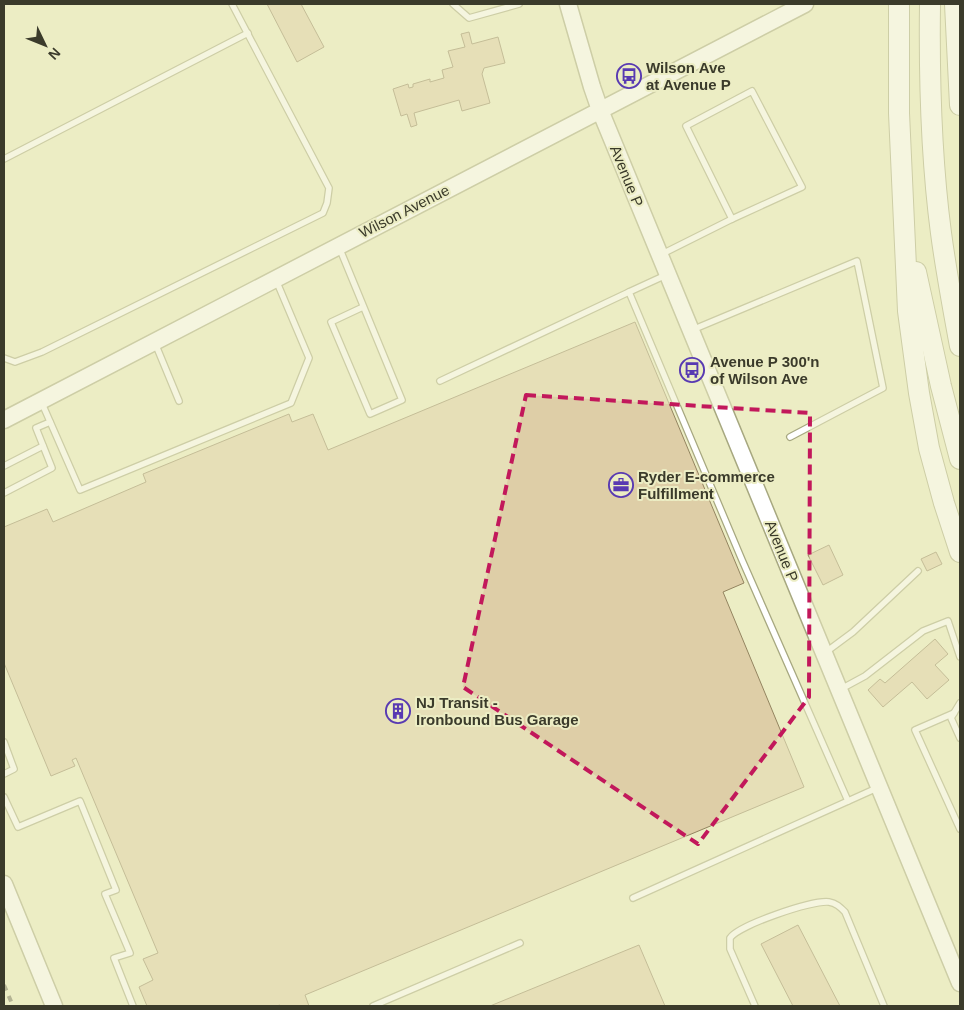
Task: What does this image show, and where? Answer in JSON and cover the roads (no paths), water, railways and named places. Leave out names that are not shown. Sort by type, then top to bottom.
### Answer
[{"type":"highway","points":[[899,4],[899,113],[908,311],[929,448],[944,504],[960,552]]},
{"type":"highway","points":[[930,4],[931,100],[935,176],[945,262],[960,346]]},
{"type":"highway","points":[[955,4],[960,105]]},
{"type":"highway","points":[[905,229],[941,386],[960,459]]},
{"type":"street","name":"Avenue P","points":[[568,4],[600,110],[960,983]]},
{"type":"street","name":"Wilson Avenue","points":[[4,420],[805,4]]},
{"type":"street","points":[[4,884],[54,1006]]},
{"type":"lane","points":[[4,358],[14,362],[42,352],[323,214],[329,188],[232,4]]},
{"type":"lane","points":[[453,4],[470,18],[518,4]]},
{"type":"lane","points":[[4,159],[248,33]]},
{"type":"lane","points":[[660,256],[732,219],[802,187],[752,91],[686,126],[732,219]]},
{"type":"lane","points":[[338,245],[402,400],[370,414],[331,322],[363,307]]},
{"type":"lane","points":[[690,331],[857,261],[883,388],[790,437]]},
{"type":"lane","points":[[440,381],[668,275]]},
{"type":"lane","points":[[40,401],[80,490],[291,403],[310,358],[275,278]]},
{"type":"lane","points":[[629,292],[742,560],[848,801]]},
{"type":"lane","points":[[155,341],[179,401]]},
{"type":"lane","points":[[4,493],[52,468],[36,428],[50,422]]},
{"type":"lane","points":[[4,466],[43,446]]},
{"type":"lane","points":[[824,653],[853,632],[918,571]]},
{"type":"lane","points":[[839,690],[865,676],[923,631],[948,621],[960,657]]},
{"type":"lane","points":[[960,703],[951,718],[960,738]]},
{"type":"lane","points":[[954,712],[915,730],[960,829]]},
{"type":"lane","points":[[4,742],[14,769],[4,774]]},
{"type":"lane","points":[[633,898],[879,787]]},
{"type":"lane","points":[[4,797],[18,827],[80,802],[116,890],[105,894],[130,953],[114,958],[133,1006]]},
{"type":"lane","points":[[754,1006],[730,949],[730,938],[739,930],[800,906],[827,902],[836,904],[845,912],[884,1006]]},
{"type":"lane","points":[[373,1006],[520,943]]},
{"type":"railway","points":[[4,985],[13,1006]]},
{"type":"place","name":"Wilson Ave at Avenue P","points":[[629,76]]},
{"type":"place","name":"Avenue P 300'n of Wilson Ave","points":[[692,370]]},
{"type":"place","name":"Ryder E-commerce Fulfillment","points":[[621,485]]},
{"type":"place","name":"NJ Transit - Ironbound Bus Garage","points":[[398,711]]}]
